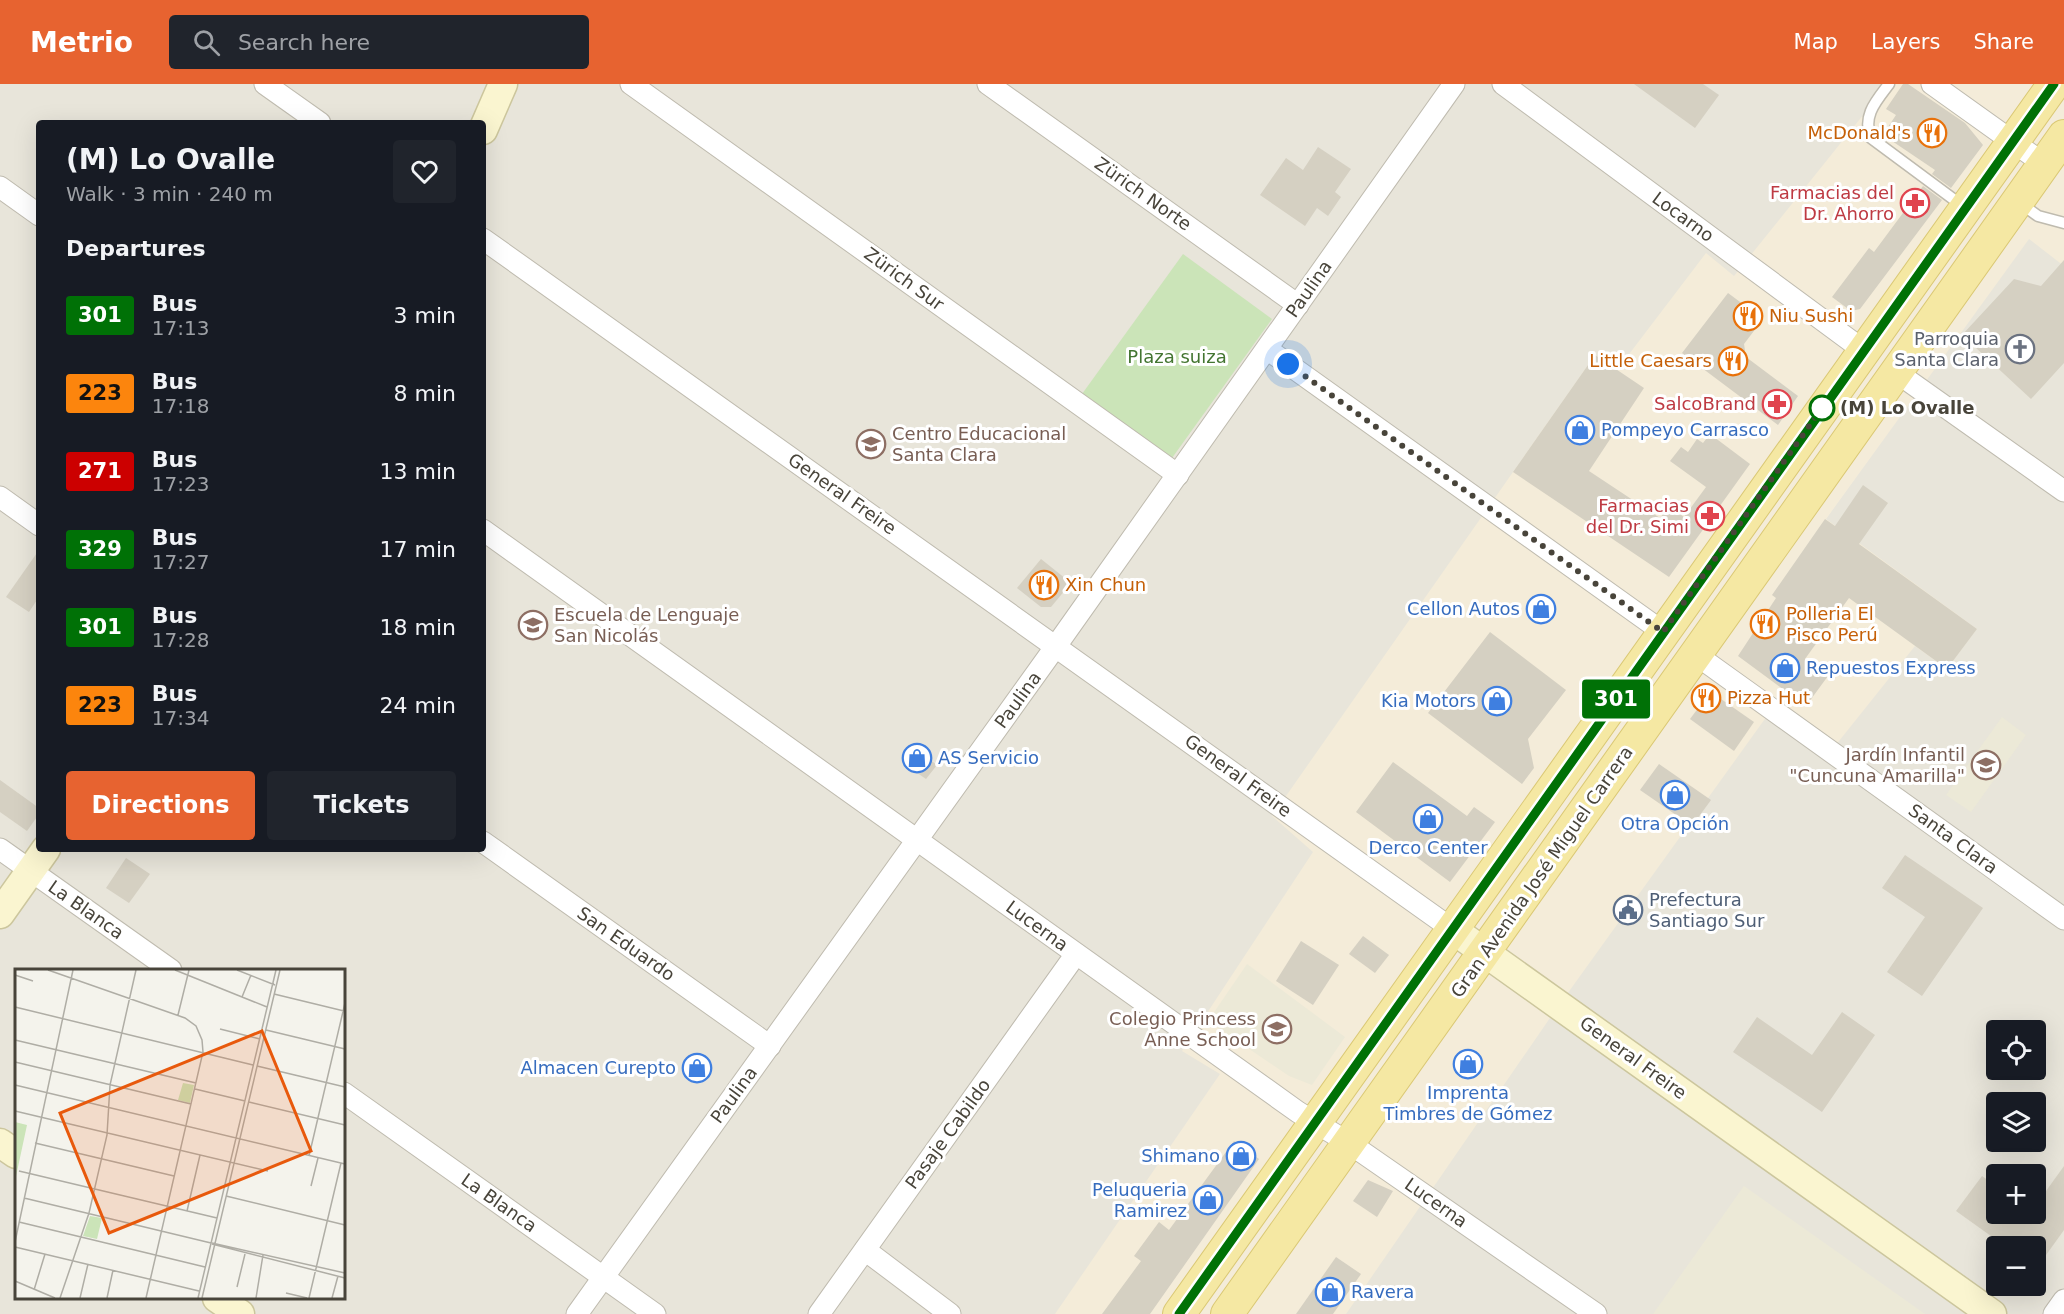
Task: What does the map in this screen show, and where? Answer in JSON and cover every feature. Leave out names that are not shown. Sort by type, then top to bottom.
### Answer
[{"type":"main road","points":[[1179,1314],[2054,84]]},
{"type":"main road","name":"Gran Avenida José Miguel Carrera","points":[[1227,1314],[2064,136]]},
{"type":"main road","points":[[1855,362],[1896,372]]},
{"type":"street","points":[[265,84],[316,120]]},
{"type":"street","points":[[486,123],[503,84]]},
{"type":"street","name":"Zürich Sur","points":[[631,84],[1178,475]]},
{"type":"street","name":"Zürich Norte","points":[[988,84],[1298,305]]},
{"type":"street","name":"Paulina","points":[[577,1314],[1178,475],[1454,84]]},
{"type":"street","name":"Locarno","points":[[1503,84],[1855,362]]},
{"type":"street","points":[[1932,84],[2044,164]]},
{"type":"street","points":[[0,187],[36,212]]},
{"type":"street","name":"General Freire","points":[[486,241],[1992,1314]]},
{"type":"street","points":[[1267,349],[1663,632]]},
{"type":"street","points":[[1896,372],[2064,491]]},
{"type":"street","points":[[0,497],[36,523]]},
{"type":"street","name":"Lucerna","points":[[486,532],[1314,1124],[1349,1143],[1596,1314]]},
{"type":"street","name":"Santa Clara","points":[[1695,654],[2064,919]]},
{"type":"street","name":"San Eduardo","points":[[486,844],[770,1046]]},
{"type":"street","name":"La Blanca","points":[[0,849],[38,860],[170,969]]},
{"type":"street","points":[[0,914],[38,860]]},
{"type":"street","name":"Pasaje Cabildo","points":[[819,1314],[1076,954]]},
{"type":"street","name":"La Blanca","points":[[345,1094],[655,1314]]},
{"type":"street","points":[[0,1143],[15,1153]]},
{"type":"street","points":[[865,1250],[950,1314]]},
{"type":"street","points":[[218,1299],[240,1314]]},
{"type":"street","points":[[2054,1314],[2064,1300]]},
{"type":"lane","points":[[1889,84],[1869,114],[1868,125],[1871,138],[1965,208]]},
{"type":"lane","points":[[2017,202],[2038,216],[2064,223]]},
{"type":"shaded area","points":[[0,84],[2025,84],[1150,1314],[0,1314]]},
{"type":"shaded area","points":[[1888,84],[2064,84],[2064,266],[2029,239],[1826,519],[1977,629],[1947,669],[1915,646],[1827,756],[1767,716],[1552,1015],[1346,1314],[1055,1314],[1220,1074],[1182,1051],[1313,852],[1272,816],[1595,355],[1617,370],[1706,253],[1734,276]]},
{"type":"shaded area","points":[[2064,188],[2064,1314],[1274,1314],[1796,560]]},
{"type":"shaded area","name":"Jardín Infantil \"Cuncuna Amarilla\"","points":[[2002,717],[2026,735],[1971,812],[1946,795]]},
{"type":"shaded area","name":"Colegio Princess Anne School","points":[[1247,964],[1345,1037],[1312,1085],[1289,1076],[1208,1021]]},
{"type":"shaded area","points":[[1744,1186],[1925,1314],[1653,1314]]},
{"type":"green space","name":"Plaza suiza","points":[[1183,254],[1272,319],[1172,458],[1082,394]]},
{"type":"building","points":[[1634,84],[1703,84],[1719,95],[1695,128]]},
{"type":"building","name":"McDonald's","points":[[1903,84],[1908,84],[1965,123],[1983,145],[1951,188],[1932,174],[1935,170],[1892,141],[1895,137],[1886,130],[1896,115],[1886,109]]},
{"type":"building","points":[[1318,147],[1351,169],[1335,192],[1341,197],[1328,216],[1317,208],[1305,226],[1260,195],[1286,158],[1303,170]]},
{"type":"building","points":[[1923,186],[1942,200],[1860,309],[1851,311],[1832,297],[1869,248],[1874,252]]},
{"type":"building","name":"Parroquia Santa Clara","points":[[2064,260],[2064,363],[2031,399],[1962,335],[2014,279],[2041,286]]},
{"type":"building","points":[[1728,293],[1763,319],[1744,344],[1746,357],[1798,396],[1778,425],[1682,353]]},
{"type":"building","name":"Pompeyo Carrasco","points":[[1595,355],[1644,388],[1589,471],[1660,518],[1669,506],[1684,517],[1706,487],[1670,461],[1681,447],[1688,452],[1697,439],[1703,443],[1710,434],[1750,464],[1669,577],[1513,472]]},
{"type":"building","points":[[1863,485],[1888,503],[1859,544],[1977,629],[1947,669],[1849,598],[1805,659],[1828,676],[1806,706],[1738,656],[1776,598],[1772,595],[1825,519],[1835,526]]},
{"type":"building","points":[[36,554],[36,602],[29,612],[6,597]]},
{"type":"building","name":"Xin Chun","points":[[1041,559],[1071,583],[1051,607],[1041,607],[1017,588]]},
{"type":"building","name":"Kia Motors","points":[[1490,632],[1566,690],[1528,739],[1534,768],[1522,784],[1428,713]]},
{"type":"building","points":[[1705,699],[1721,699],[1754,722],[1734,751],[1690,719]]},
{"type":"building","points":[[922,754],[937,765],[926,779],[910,768]]},
{"type":"building","name":"Derco Center","points":[[1393,762],[1467,816],[1474,807],[1495,822],[1450,882],[1356,812]]},
{"type":"building","name":"Otra Opción","points":[[1659,764],[1711,800],[1692,826],[1640,790]]},
{"type":"building","points":[[0,780],[36,806],[36,818],[27,831],[0,812]]},
{"type":"building","points":[[1905,855],[1983,908],[1922,996],[1887,972],[1925,917],[1882,888]]},
{"type":"building","points":[[126,858],[150,874],[129,903],[106,888]]},
{"type":"building","points":[[1363,936],[1389,955],[1375,973],[1349,954]]},
{"type":"building","points":[[1301,941],[1339,965],[1313,1005],[1276,981]]},
{"type":"building","points":[[1842,1012],[1875,1035],[1822,1112],[1733,1052],[1757,1017],[1812,1055]]},
{"type":"building","points":[[1234,1141],[1259,1159],[1150,1314],[1102,1314],[1141,1261],[1134,1256],[1159,1222],[1169,1230]]},
{"type":"building","points":[[2064,1166],[2064,1230],[2046,1255],[2046,1236],[1991,1236],[1956,1211],[1982,1176],[1986,1179],[1986,1224],[2046,1224],[2046,1191]]},
{"type":"building","points":[[1368,1180],[1393,1191],[1377,1217],[1353,1201]]},
{"type":"building","name":"Ravera","points":[[1336,1257],[1361,1274],[1333,1314],[1296,1314]]},
{"type":"bus line","name":"301","points":[[1179,1314],[2054,84]]},
{"type":"place","name":"McDonald's","points":[[1932,133]]},
{"type":"place","name":"Farmacias del Dr. Ahorro","points":[[1915,203]]},
{"type":"place","name":"Niu Sushi","points":[[1748,316]]},
{"type":"place","name":"Parroquia Santa Clara","points":[[2020,349]]},
{"type":"place","name":"Little Caesars","points":[[1733,361]]},
{"type":"place","name":"SalcoBrand","points":[[1777,404]]},
{"type":"place","name":"(M) Lo Ovalle","points":[[1822,408]]},
{"type":"place","name":"Pompeyo Carrasco","points":[[1580,430]]},
{"type":"place","name":"Centro Educacional Santa Clara","points":[[871,444]]},
{"type":"place","name":"Farmacias del Dr. Simi","points":[[1710,516]]},
{"type":"place","name":"Xin Chun","points":[[1044,585]]},
{"type":"place","name":"Cellon Autos","points":[[1541,609]]},
{"type":"place","name":"Polleria El Pisco Perú","points":[[1765,624]]},
{"type":"place","name":"Escuela de Lenguaje San Nicolás","points":[[533,625]]},
{"type":"place","name":"Repuestos Express","points":[[1785,668]]},
{"type":"place","name":"Pizza Hut","points":[[1706,698]]},
{"type":"place","name":"Kia Motors","points":[[1497,701]]},
{"type":"place","name":"AS Servicio","points":[[917,758]]},
{"type":"place","name":"Jardín Infantil \"Cuncuna Amarilla\"","points":[[1986,765]]},
{"type":"place","name":"Otra Opción","points":[[1675,795]]},
{"type":"place","name":"Derco Center","points":[[1428,819]]},
{"type":"place","name":"Prefectura Santiago Sur","points":[[1628,910]]},
{"type":"place","name":"Colegio Princess Anne School","points":[[1277,1029]]},
{"type":"place","name":"Imprenta Timbres de Gómez","points":[[1468,1064]]},
{"type":"place","name":"Almacen Curepto","points":[[697,1068]]},
{"type":"place","name":"Shimano","points":[[1241,1156]]},
{"type":"place","name":"Peluqueria Ramirez","points":[[1208,1200]]},
{"type":"place","name":"Ravera","points":[[1330,1292]]},
{"type":"route","points":[[1288,364],[1663,632],[1822,408]]}]
